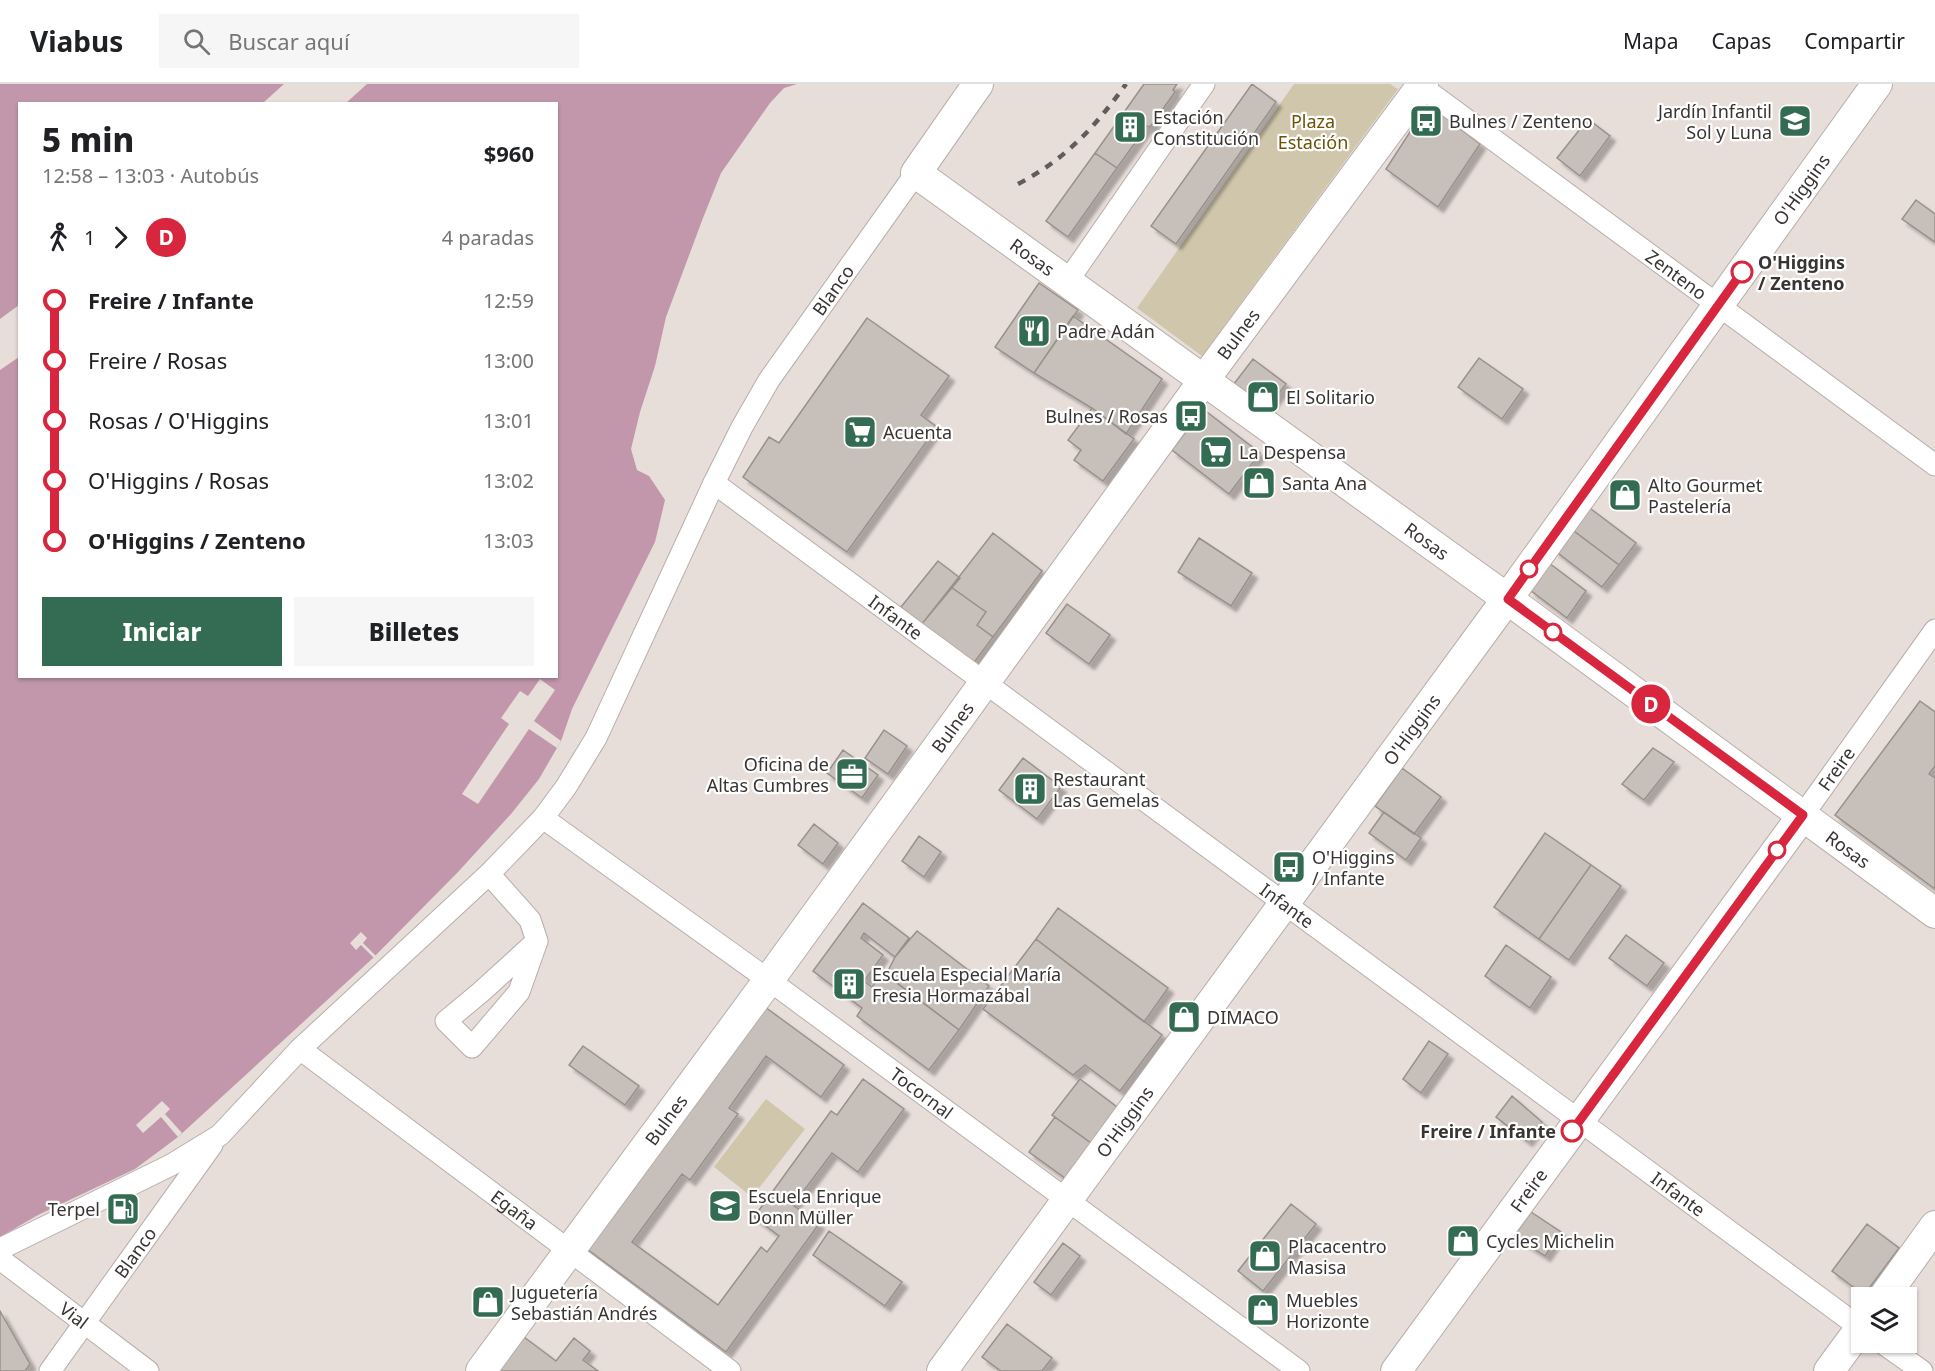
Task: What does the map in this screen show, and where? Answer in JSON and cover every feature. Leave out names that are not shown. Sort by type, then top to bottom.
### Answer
[{"type":"main road","points":[[916,173],[978,84]]},
{"type":"main road","name":"O'Higgins","points":[[942,1371],[1508,599],[1877,84]]},
{"type":"main road","name":"Bulnes","points":[[481,1371],[1421,85]]},
{"type":"main road","name":"Rosas","points":[[916,173],[1508,599],[1935,913]]},
{"type":"main road","name":"Freire","points":[[1396,1371],[1803,815]]},
{"type":"main road","points":[[1890,1287],[1935,1226]]},
{"type":"main road","points":[[1829,1371],[1851,1348]]},
{"type":"street","points":[[1067,282],[1204,84]]},
{"type":"street","name":"Zenteno","points":[[1421,85],[1935,465]]},
{"type":"street","name":"Blanco","points":[[50,1371],[220,1135],[300,1049],[489,874],[543,818],[596,738],[714,483],[752,409],[769,380],[916,173]]},
{"type":"street","name":"Infante","points":[[714,483],[1851,1321]]},
{"type":"street","name":"Freire","points":[[1803,815],[1935,630]]},
{"type":"street","name":"Tocornal","points":[[543,818],[768,980],[1299,1371]]},
{"type":"street","points":[[489,874],[531,920],[537,940],[519,992],[472,1047],[446,1021],[537,940]]},
{"type":"street","name":"Egaña","points":[[300,1049],[730,1371]]},
{"type":"street","points":[[0,1249],[171,1165],[220,1135]]},
{"type":"street","name":"Vial","points":[[0,1259],[148,1371]]},
{"type":"street","name":"Infante","points":[[1896,1353],[1922,1371]]},
{"type":"green space","name":"Plaza Estación","points":[[1294,84],[1390,84],[1398,89],[1202,356],[1137,308]]},
{"type":"green space","points":[[766,1099],[805,1129],[752,1197],[714,1167]]},
{"type":"shaded area","points":[[0,84],[284,84],[264,102],[18,102],[18,306],[0,319]]},
{"type":"shaded area","points":[[367,84],[797,84],[784,88],[770,103],[721,173],[666,317],[655,366],[631,449],[637,470],[649,476],[665,500],[655,542],[572,709],[561,741],[539,779],[511,814],[458,872],[373,958],[178,1137],[135,1169],[38,1215],[0,1237],[0,370],[18,358],[18,678],[558,678],[558,102],[347,102]]},
{"type":"pier","points":[[540,679],[555,690],[534,721],[561,741],[557,748],[529,729],[478,804],[462,794],[509,724],[501,718],[520,691],[528,696]]},
{"type":"pier","points":[[361,932],[367,938],[363,943],[376,956],[374,958],[361,945],[356,950],[350,943]]},
{"type":"pier","points":[[162,1101],[170,1109],[165,1114],[182,1133],[178,1137],[161,1117],[143,1133],[136,1125]]},
{"type":"building","name":"Estación Constitución","points":[[1144,84],[1177,84],[1173,90],[1175,92],[1150,127],[1147,126],[1117,168],[1095,153]]},
{"type":"building","points":[[1252,84],[1276,102],[1176,244],[1151,226]]},
{"type":"building","points":[[1428,104],[1480,144],[1438,207],[1386,169]]},
{"type":"building","points":[[1588,119],[1610,136],[1580,176],[1557,158]]},
{"type":"building","points":[[1095,153],[1117,168],[1068,237],[1046,221]]},
{"type":"building","points":[[1916,200],[1935,214],[1935,242],[1902,219]]},
{"type":"building","name":"Padre Adán","points":[[1039,283],[1078,310],[1034,373],[995,347]]},
{"type":"building","points":[[1073,316],[1162,379],[1126,434],[1092,408],[1034,373]]},
{"type":"building","name":"Acuenta","points":[[867,318],[949,376],[921,415],[937,427],[847,552],[743,477],[769,437],[779,443]]},
{"type":"building","points":[[1479,358],[1523,389],[1502,419],[1458,387]]},
{"type":"building","name":"El Solitario","points":[[1253,359],[1286,384],[1266,410],[1233,385]]},
{"type":"building","points":[[1092,408],[1134,439],[1103,481],[1074,460],[1081,450],[1068,440]]},
{"type":"building","name":"La Despensa","points":[[1203,409],[1260,453],[1229,494],[1172,450]]},
{"type":"building","points":[[1587,506],[1636,543],[1619,565],[1570,528]]},
{"type":"building","points":[[1570,528],[1619,565],[1602,587],[1554,550]]},
{"type":"building","points":[[993,533],[1042,571],[993,637],[977,625],[986,612],[951,587]]},
{"type":"building","points":[[1199,538],[1252,573],[1231,606],[1178,572]]},
{"type":"building","points":[[938,561],[960,578],[921,625],[901,607]]},
{"type":"building","points":[[1549,563],[1586,591],[1567,618],[1530,590]]},
{"type":"building","points":[[951,587],[986,612],[977,625],[993,637],[973,664],[921,625]]},
{"type":"building","points":[[1067,604],[1110,635],[1089,664],[1046,633]]},
{"type":"building","points":[[1920,701],[1935,712],[1935,766],[1929,774],[1935,778],[1935,889],[1835,815]]},
{"type":"building","points":[[884,730],[907,746],[888,774],[865,758]]},
{"type":"building","points":[[1653,748],[1674,762],[1644,800],[1622,784]]},
{"type":"building","name":"Oficina de Altas Cumbres","points":[[843,750],[878,775],[862,798],[827,773]]},
{"type":"building","name":"Restaurant Las Gemelas","points":[[1023,758],[1061,787],[1037,819],[999,790]]},
{"type":"building","points":[[1402,768],[1441,797],[1414,834],[1375,806]]},
{"type":"building","points":[[1384,812],[1421,838],[1406,860],[1369,833]]},
{"type":"building","points":[[814,824],[838,843],[823,864],[798,845]]},
{"type":"building","points":[[1545,833],[1591,865],[1539,939],[1494,907]]},
{"type":"building","points":[[919,836],[941,852],[924,877],[902,861]]},
{"type":"building","points":[[1591,865],[1621,886],[1569,960],[1539,939]]},
{"type":"building","name":"Escuela Especial María Fresia Hormazábal","points":[[863,903],[909,938],[895,957],[864,933],[861,938],[883,955],[864,981],[872,987],[883,972],[959,1030],[929,1070],[857,1016],[862,1008],[813,971]]},
{"type":"building","points":[[1058,908],[1168,988],[1144,1022],[1036,939]]},
{"type":"building","points":[[917,931],[989,986],[959,1030],[886,975],[895,957]]},
{"type":"building","points":[[1626,935],[1664,963],[1647,986],[1609,958]]},
{"type":"building","points":[[1036,939],[1162,1035],[1120,1091],[1085,1065],[1073,1075],[983,1009]]},
{"type":"building","points":[[1506,945],[1551,977],[1530,1008],[1485,976]]},
{"type":"building","points":[[765,1007],[844,1065],[821,1097],[766,1056],[729,1108],[738,1114],[690,1180],[682,1174],[632,1242],[718,1305],[761,1247],[767,1252],[779,1236],[754,1217],[831,1111],[837,1115],[863,1079],[904,1109],[858,1172],[832,1153],[793,1205],[819,1224],[726,1352],[587,1249]]},
{"type":"building","points":[[1429,1041],[1448,1054],[1421,1093],[1403,1079]]},
{"type":"building","points":[[583,1046],[639,1086],[625,1105],[569,1065]]},
{"type":"building","points":[[1080,1079],[1117,1107],[1091,1143],[1052,1115]]},
{"type":"building","points":[[1512,1096],[1542,1122],[1527,1141],[1496,1117]]},
{"type":"building","points":[[1055,1117],[1091,1143],[1065,1178],[1029,1152]]},
{"type":"building","points":[[1291,1204],[1316,1224],[1263,1291],[1238,1271]]},
{"type":"building","points":[[1531,1212],[1561,1232],[1545,1256],[1514,1236]]},
{"type":"building","points":[[1867,1224],[1899,1248],[1870,1287],[1853,1287],[1832,1271]]},
{"type":"building","points":[[829,1231],[902,1282],[885,1306],[813,1255]]},
{"type":"building","points":[[1063,1243],[1080,1256],[1051,1295],[1034,1282]]},
{"type":"building","points":[[0,1311],[30,1364],[25,1371],[0,1371]]},
{"type":"building","points":[[1007,1324],[1052,1358],[1042,1371],[1001,1371],[982,1357]]},
{"type":"building","points":[[524,1337],[556,1361],[574,1338],[590,1351],[583,1360],[598,1371],[499,1371]]},
{"type":"railway","points":[[1018,184],[1051,164],[1078,141],[1126,84]]},
{"type":"bus line","name":"D","points":[[1572,1131],[1803,815],[1508,599],[1742,272]]},
{"type":"place","name":"Bulnes / Zenteno","points":[[1426,121]]},
{"type":"place","name":"Jardín Infantil Sol y Luna","points":[[1795,121]]},
{"type":"place","name":"Estación Constitución","points":[[1130,127]]},
{"type":"place","name":"O'Higgins / Zenteno","points":[[1742,272]]},
{"type":"place","name":"Padre Adán","points":[[1034,331]]},
{"type":"place","name":"El Solitario","points":[[1263,397]]},
{"type":"place","name":"Bulnes / Rosas","points":[[1191,416]]},
{"type":"place","name":"Acuenta","points":[[860,432]]},
{"type":"place","name":"La Despensa","points":[[1216,452]]},
{"type":"place","name":"Santa Ana","points":[[1259,483]]},
{"type":"place","name":"Alto Gourmet Pastelería","points":[[1625,495]]},
{"type":"place","name":"Oficina de Altas Cumbres","points":[[852,774]]},
{"type":"place","name":"Restaurant Las Gemelas","points":[[1030,789]]},
{"type":"place","name":"O'Higgins / Infante","points":[[1289,867]]},
{"type":"place","name":"Escuela Especial María Fresia Hormazábal","points":[[849,984]]},
{"type":"place","name":"DIMACO","points":[[1184,1017]]},
{"type":"place","name":"Freire / Infante","points":[[1572,1131]]},
{"type":"place","name":"Escuela Enrique Donn Müller","points":[[725,1206]]},
{"type":"place","name":"Terpel","points":[[123,1209]]},
{"type":"place","name":"Cycles Michelin","points":[[1463,1241]]},
{"type":"place","name":"Placacentro Masisa","points":[[1265,1256]]},
{"type":"place","name":"Juguetería Sebastián Andrés","points":[[488,1302]]},
{"type":"place","name":"Muebles Horizonte","points":[[1263,1310]]}]
